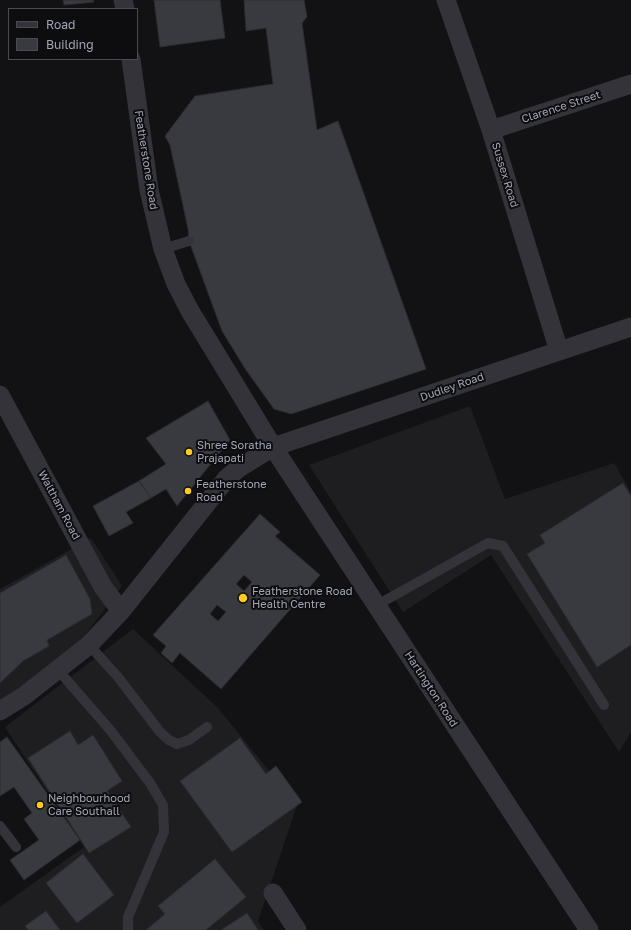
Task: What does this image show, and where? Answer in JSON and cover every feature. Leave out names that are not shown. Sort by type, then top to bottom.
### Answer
[{"type":"street","name":"Sussex Road","points":[[446,0],[491,130],[559,351]]},
{"type":"street","name":"Featherstone Road","points":[[131,60],[149,190],[163,249],[176,284],[190,311],[274,447]]},
{"type":"street","name":"Clarence Street","points":[[491,130],[631,84]]},
{"type":"street","name":"Dudley Road","points":[[274,447],[631,327]]},
{"type":"street","name":"Waltham Road","points":[[0,395],[103,587],[121,611]]},
{"type":"street","name":"Hartington Road","points":[[274,447],[589,930]]},
{"type":"street","points":[[0,711],[24,696],[89,645],[121,611],[227,478],[239,468],[274,447]]},
{"type":"street","points":[[273,893],[297,930]]},
{"type":"lane","points":[[163,249],[189,241]]},
{"type":"lane","points":[[377,605],[488,543],[503,546],[604,705]]},
{"type":"lane","points":[[89,645],[118,678],[160,732],[169,740],[177,744],[190,740],[207,727]]},
{"type":"lane","points":[[58,670],[111,730],[150,783],[163,805],[164,832],[128,917],[128,930]]},
{"type":"lane","points":[[0,826],[16,847]]},
{"type":"shaded area","points":[[470,406],[505,499],[614,463],[631,492],[631,732],[619,752],[491,555],[403,612],[309,465]]},
{"type":"shaded area","points":[[91,538],[122,586],[75,649],[0,704],[0,589]]},
{"type":"shaded area","points":[[133,629],[218,708],[297,805],[258,921],[264,930],[0,930],[0,907],[84,847],[5,727]]},
{"type":"building","points":[[63,0],[93,0],[94,2],[64,5]]},
{"type":"building","points":[[154,0],[220,0],[225,38],[160,47]]},
{"type":"building","points":[[244,0],[304,0],[307,17],[302,23],[317,130],[338,121],[426,369],[291,414],[274,409],[246,370],[222,331],[189,241],[188,229],[170,145],[165,136],[195,96],[273,84],[266,28],[246,31]]},
{"type":"building","name":"Shree Soratha Prajapati","points":[[208,401],[230,440],[177,506],[166,489],[151,498],[139,481],[166,464],[146,438]]},
{"type":"building","points":[[139,481],[151,498],[126,512],[133,523],[109,536],[93,506]]},
{"type":"building","points":[[623,483],[631,496],[631,645],[597,667],[527,554],[545,543],[540,535]]},
{"type":"building","name":"Featherstone Road Health Centre","points":[[260,514],[280,532],[275,536],[320,575],[221,689],[180,653],[172,663],[161,653],[166,646],[153,635]],"holes":[[[244,575],[252,582],[244,591],[236,584]],[[217,605],[226,612],[218,621],[210,614]]]},
{"type":"building","points":[[66,555],[90,599],[92,614],[47,640],[49,646],[23,661],[0,683],[0,593]]},
{"type":"building","points":[[70,731],[78,745],[93,735],[122,781],[107,791],[131,827],[89,853],[28,758]]},
{"type":"building","name":"Neighbourhood Care Southall","points":[[7,737],[80,840],[24,880],[10,860],[39,840],[24,819],[32,813],[14,787],[0,796],[0,742]]},
{"type":"building","points":[[240,738],[266,774],[276,766],[302,802],[232,852],[180,781]]},
{"type":"building","points":[[83,854],[114,895],[77,923],[46,883]]},
{"type":"building","points":[[215,859],[246,897],[206,930],[146,930],[165,914],[158,906]]},
{"type":"building","points":[[46,911],[60,930],[28,930],[25,926]]},
{"type":"building","points":[[247,913],[258,930],[221,930]]},
{"type":"place","name":"Shree Soratha Prajapati","points":[[189,452]]},
{"type":"place","name":"Featherstone Road","points":[[188,491]]},
{"type":"place","name":"Featherstone Road Health Centre","points":[[243,598]]},
{"type":"place","name":"Neighbourhood Care Southall","points":[[40,805]]}]
